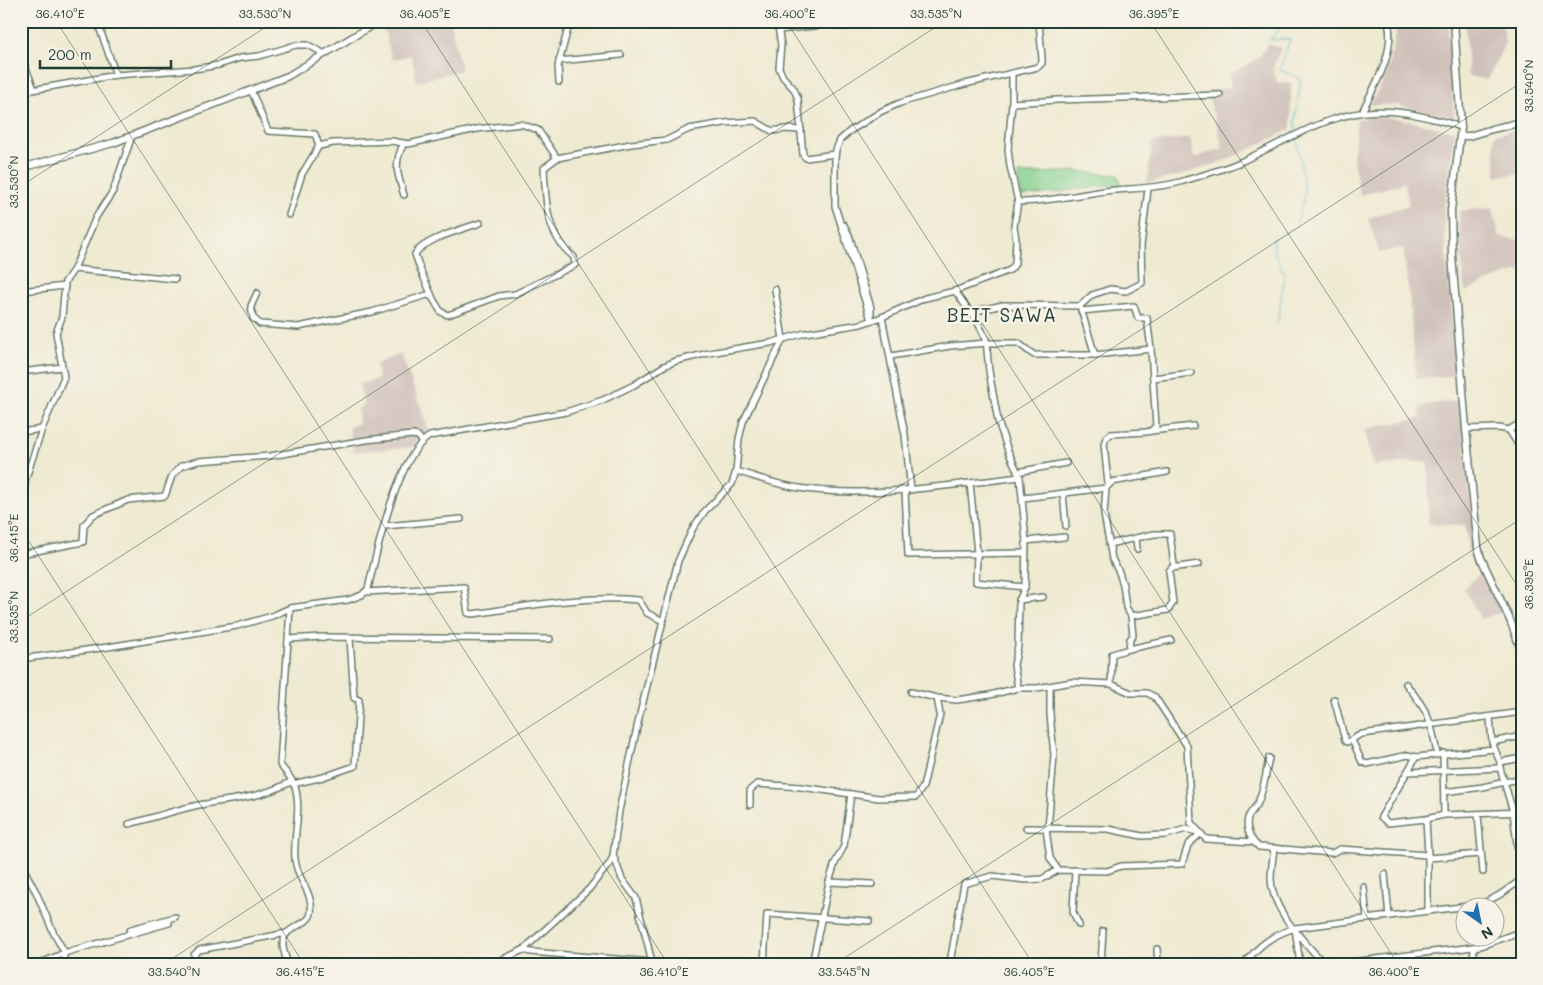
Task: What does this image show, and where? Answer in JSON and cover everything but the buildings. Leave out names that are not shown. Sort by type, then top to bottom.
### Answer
[{"type":"main road","points":[[21,168],[113,143],[288,76],[379,21]]},
{"type":"main road","points":[[1454,21],[1461,136],[1451,210],[1452,256],[1466,429],[1480,552],[1522,652]]},
{"type":"main road","points":[[1461,136],[1469,136],[1522,122]]},
{"type":"street","points":[[97,21],[116,74]]},
{"type":"street","points":[[558,82],[559,61],[570,21]]},
{"type":"street","points":[[778,21],[781,45],[779,68],[794,89],[798,99],[804,155],[806,158],[835,154]]},
{"type":"street","points":[[871,320],[871,308],[849,235],[837,214],[834,200],[835,154],[838,144],[844,136],[891,107],[965,84],[1038,67],[1042,63],[1039,21]]},
{"type":"street","points":[[1362,112],[1382,71],[1391,34],[1388,21]]},
{"type":"street","points":[[779,30],[831,24],[842,27],[858,25]]},
{"type":"street","points":[[21,92],[116,74],[184,70],[220,65],[240,58],[259,56],[296,45],[308,45],[325,54]]},
{"type":"street","points":[[559,61],[622,55]]},
{"type":"street","points":[[21,56],[34,89]]},
{"type":"street","points":[[365,592],[368,589],[392,498],[405,468],[422,441],[430,436],[566,412],[603,400],[676,361],[709,353],[770,343],[805,333],[856,325],[882,318],[925,298],[955,291],[1001,274],[1014,267],[1016,255],[1014,226],[1018,202],[1009,157],[1012,73]]},
{"type":"street","points":[[251,90],[268,131],[315,134],[320,146]]},
{"type":"street","points":[[1012,103],[1220,95]]},
{"type":"street","points":[[1018,202],[1037,202],[1107,191],[1148,189],[1179,182],[1229,166],[1315,126],[1362,112],[1396,112],[1428,118],[1461,128]]},
{"type":"street","points":[[480,223],[434,240],[419,248],[415,254],[432,297],[442,312],[448,315],[499,296],[515,294],[575,265],[574,257],[563,248],[553,230],[547,211],[544,168],[557,158],[632,144],[667,140],[688,129],[724,123],[755,121],[772,131],[785,129],[801,130]]},
{"type":"street","points":[[289,215],[302,174],[320,146],[333,143],[392,141],[408,144],[477,129],[521,124],[538,130],[557,158]]},
{"type":"street","points":[[21,514],[23,481],[64,377],[56,333],[62,317],[66,282],[74,269],[96,217],[114,191],[132,136]]},
{"type":"street","points":[[404,144],[397,157],[398,177],[404,195]]},
{"type":"street","points":[[1081,309],[1092,295],[1110,290],[1126,291],[1142,283],[1141,246],[1148,189]]},
{"type":"street","points":[[74,269],[175,279]]},
{"type":"street","points":[[21,290],[65,286]]},
{"type":"street","points":[[492,964],[523,950],[594,884],[607,869],[613,856],[619,811],[634,738],[678,561],[693,528],[705,511],[732,484],[736,471],[739,439],[743,422],[783,339],[775,290]]},
{"type":"street","points":[[955,291],[984,333],[998,421],[1018,475],[1022,498],[1026,553],[1025,587],[1019,600],[1018,646],[1014,665],[1018,688]]},
{"type":"street","points":[[257,293],[251,306],[253,318],[260,324],[298,327],[372,312],[427,295],[432,297]]},
{"type":"street","points":[[970,312],[1003,306],[1081,309],[1134,306],[1138,318],[1147,318],[1156,422],[1156,426],[1151,431]]},
{"type":"street","points":[[1081,309],[1096,355]]},
{"type":"street","points":[[882,318],[905,435],[908,490],[908,555],[1026,553]]},
{"type":"street","points":[[890,356],[950,346],[987,343],[1018,343],[1034,355],[1096,355],[1151,349]]},
{"type":"street","points":[[21,372],[62,367]]},
{"type":"street","points":[[1153,378],[1191,374]]},
{"type":"street","points":[[1466,429],[1499,428],[1509,430],[1522,422]]},
{"type":"street","points":[[1129,649],[1130,640],[1133,636],[1131,616],[1126,607],[1123,585],[1112,559],[1104,514],[1107,486],[1104,444],[1106,438],[1111,434],[1193,426]]},
{"type":"street","points":[[21,432],[42,429]]},
{"type":"street","points":[[1509,430],[1522,451]]},
{"type":"street","points":[[21,550],[26,553],[83,542],[84,524],[93,515],[128,500],[165,496],[172,476],[181,466],[198,462],[270,456],[366,440],[412,435],[418,436],[422,441]]},
{"type":"street","points":[[736,471],[812,490],[908,490],[1018,475],[1066,463]]},
{"type":"street","points":[[1022,498],[1107,486],[1112,482],[1167,472]]},
{"type":"street","points":[[970,483],[977,553],[976,582],[1025,587]]},
{"type":"street","points":[[1063,493],[1066,526]]},
{"type":"street","points":[[385,526],[461,519]]},
{"type":"street","points":[[1109,544],[1154,534],[1170,534],[1174,565],[1170,571],[1173,603],[1168,610],[1131,616]]},
{"type":"street","points":[[1026,541],[1064,537]]},
{"type":"street","points":[[1136,538],[1137,549]]},
{"type":"street","points":[[1172,568],[1199,564]]},
{"type":"street","points":[[21,659],[237,626],[272,616],[290,608],[348,600],[365,592],[464,587],[468,613],[473,614],[539,604],[622,598],[639,600],[647,613],[663,621]]},
{"type":"street","points":[[1019,600],[1043,597]]},
{"type":"street","points":[[196,964],[194,955],[199,950],[287,933],[297,925],[308,920],[311,914],[310,898],[296,870],[294,859],[297,816],[293,782],[280,765],[290,608]]},
{"type":"street","points":[[128,824],[146,820],[166,812],[234,800],[281,788],[293,782],[323,777],[355,766],[359,700],[354,698],[350,638]]},
{"type":"street","points":[[288,639],[550,639]]},
{"type":"street","points":[[1111,684],[1112,654],[1170,640]]},
{"type":"street","points":[[911,692],[957,700],[1018,688],[1037,688],[1072,682],[1111,684],[1131,693],[1147,693],[1155,697],[1187,746],[1191,823],[1206,839],[1253,842]]},
{"type":"street","points":[[1406,684],[1422,704],[1432,725],[1443,771],[1444,815]]},
{"type":"street","points":[[1050,686],[1050,714],[1054,754],[1047,829],[1050,858],[1058,870]]},
{"type":"street","points":[[750,805],[750,790],[757,784],[801,787],[879,798],[916,797],[924,787],[940,714],[937,698]]},
{"type":"street","points":[[1334,699],[1346,742],[1362,734],[1490,718],[1522,712]]},
{"type":"street","points":[[1490,718],[1492,742],[1500,762],[1500,768],[1513,812],[1520,868],[1522,871]]},
{"type":"street","points":[[1492,742],[1522,736]]},
{"type":"street","points":[[1352,740],[1362,762],[1367,764],[1408,755],[1416,757],[1440,753],[1494,749]]},
{"type":"street","points":[[1416,757],[1381,817],[1388,823],[1444,815],[1522,812]]},
{"type":"street","points":[[1269,758],[1266,780],[1256,806],[1248,818],[1248,830],[1253,842],[1259,847],[1332,853],[1340,849],[1428,857],[1481,854]]},
{"type":"street","points":[[1500,762],[1522,758]]},
{"type":"street","points":[[1408,772],[1500,768]]},
{"type":"street","points":[[1444,792],[1483,787],[1522,778]]},
{"type":"street","points":[[812,964],[829,882],[835,862],[844,846],[851,794]]},
{"type":"street","points":[[1478,814],[1483,872]]},
{"type":"street","points":[[1426,819],[1428,911]]},
{"type":"street","points":[[1026,828],[1108,829],[1142,836],[1166,835],[1186,829],[1201,833]]},
{"type":"street","points":[[954,964],[951,957],[964,884],[992,876],[1026,880],[1042,879],[1058,870],[1107,871],[1121,866],[1182,864],[1188,844],[1201,833]]},
{"type":"street","points":[[1274,848],[1271,879],[1273,892],[1294,928],[1324,964]]},
{"type":"street","points":[[613,856],[622,879],[636,898],[652,962]]},
{"type":"street","points":[[21,864],[64,953],[64,964]]},
{"type":"street","points":[[1075,870],[1073,912],[1079,925]]},
{"type":"street","points":[[1385,874],[1389,916]]},
{"type":"street","points":[[1496,898],[1522,879]]},
{"type":"street","points":[[829,882],[872,884]]},
{"type":"street","points":[[1364,887],[1367,919]]},
{"type":"street","points":[[1244,964],[1264,943],[1278,933],[1294,928],[1456,908]]},
{"type":"street","points":[[764,964],[767,914],[869,921]]},
{"type":"street","points":[[127,934],[131,930],[175,917]]},
{"type":"street","points":[[39,964],[64,953],[169,923]]},
{"type":"street","points":[[1294,928],[1300,964]]},
{"type":"street","points":[[1101,964],[1103,931]]},
{"type":"street","points":[[1506,937],[1522,931]]},
{"type":"street","points":[[287,933],[283,944],[288,964]]},
{"type":"street","points":[[1335,964],[1466,948]]},
{"type":"street","points":[[1474,948],[1474,964]]},
{"type":"street","points":[[1157,949],[1158,964]]},
{"type":"street","points":[[523,950],[676,964]]},
{"type":"shaded area","points":[[386,21],[422,21],[423,25],[437,21],[450,21],[461,70],[417,82],[411,55],[392,60],[383,24]]},
{"type":"shaded area","points":[[1393,21],[1448,21],[1454,118],[1397,105],[1370,105],[1387,73],[1396,34]]},
{"type":"shaded area","points":[[1465,21],[1502,21],[1505,42],[1488,80],[1468,76]]},
{"type":"shaded area","points":[[1268,44],[1281,48],[1273,68],[1277,83],[1291,82],[1291,129],[1227,160],[1178,176],[1147,183],[1152,142],[1190,138],[1194,158],[1223,148],[1207,90],[1231,87],[1229,75],[1258,58]]},
{"type":"shaded area","points":[[1373,117],[1395,118],[1455,131],[1444,210],[1446,256],[1458,375],[1416,379],[1409,293],[1403,248],[1379,253],[1368,218],[1409,205],[1404,183],[1360,195],[1353,159],[1357,119]]},
{"type":"shaded area","points":[[1522,129],[1522,174],[1496,176],[1494,135]]},
{"type":"shaded area","points":[[1493,208],[1499,236],[1522,241],[1522,270],[1493,279],[1465,292],[1459,211]]},
{"type":"shaded area","points":[[401,354],[430,431],[419,437],[413,447],[353,452],[349,427],[360,423],[357,410],[364,405],[359,384],[378,379],[376,364]]},
{"type":"shaded area","points":[[1460,400],[1477,552],[1502,612],[1481,619],[1464,588],[1482,572],[1469,557],[1465,525],[1428,524],[1428,461],[1373,466],[1365,429],[1420,418],[1419,406]]},
{"type":"green space","points":[[1078,171],[1118,175],[1121,184],[1022,196],[1018,174]]},
{"type":"waterway","points":[[1286,21],[1270,40],[1290,39],[1280,70],[1301,79],[1295,121],[1296,131]]},
{"type":"waterway","points":[[1278,321],[1285,274],[1274,252],[1273,238],[1296,227],[1305,193],[1297,138]]},
{"type":"district","name":"BEIT SAWA","points":[[1002,314]]}]
